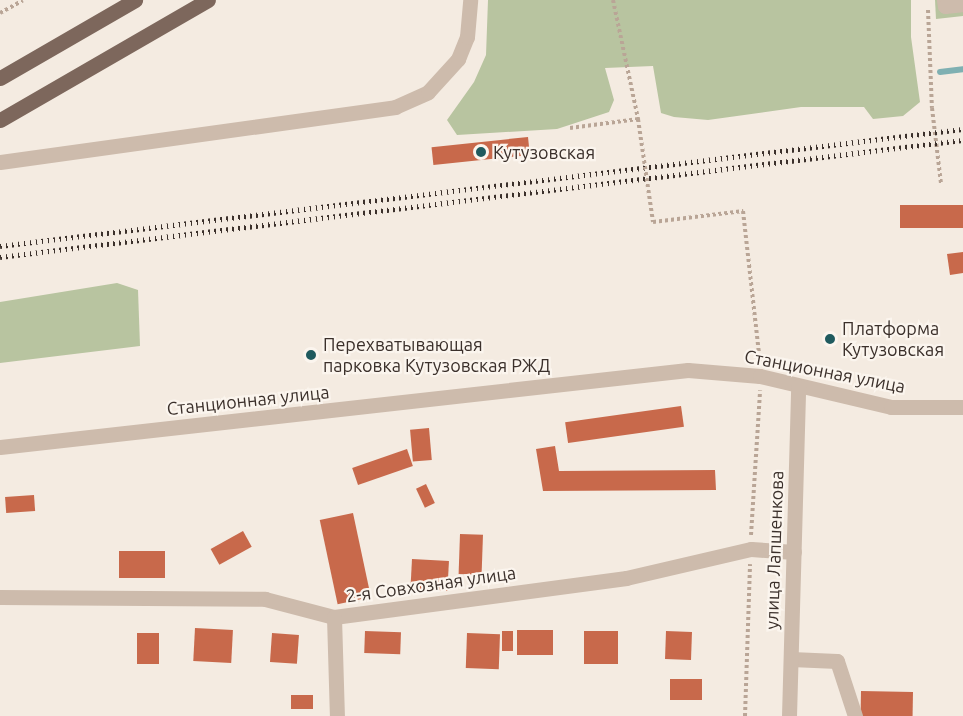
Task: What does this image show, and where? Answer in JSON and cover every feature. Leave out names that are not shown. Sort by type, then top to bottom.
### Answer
[{"type":"main road","points":[[0,78],[135,0]]},
{"type":"main road","points":[[0,120],[208,0]]},
{"type":"street","points":[[0,162],[395,106],[428,92],[458,59],[467,37],[470,0]]},
{"type":"street","points":[[944,0],[945,6],[963,4]]},
{"type":"street","name":"Станционная улица","points":[[0,447],[688,370],[760,376],[891,407],[963,407]]},
{"type":"street","name":"улица Лапшенкова","points":[[789,716],[798,386]]},
{"type":"street","name":"2-я Совхозная улица","points":[[0,597],[265,599],[334,617],[626,578],[751,549],[794,552]]},
{"type":"street","points":[[334,617],[337,716]]},
{"type":"street","points":[[791,659],[837,661],[855,716]]},
{"type":"path","points":[[0,13],[23,0]]},
{"type":"path","points":[[613,0],[638,119],[653,222],[743,211],[760,376],[745,716]]},
{"type":"path","points":[[928,0],[932,108],[941,184]]},
{"type":"path","points":[[570,128],[638,119]]},
{"type":"green space","points":[[488,0],[911,0],[911,37],[920,102],[903,116],[873,119],[864,107],[801,107],[708,120],[674,117],[661,113],[653,66],[605,68],[614,100],[609,112],[557,129],[457,135],[447,120],[474,82],[486,55]]},
{"type":"green space","points":[[935,0],[963,0],[963,16],[936,19]]},
{"type":"green space","points":[[117,283],[138,290],[140,346],[0,363],[0,302]]},
{"type":"building","name":"Кутузовская","points":[[528,137],[530,155],[433,165],[432,147]]},
{"type":"building","points":[[900,205],[963,205],[963,228],[900,228]]},
{"type":"building","points":[[963,252],[963,273],[950,275],[947,254]]},
{"type":"building","points":[[681,406],[684,427],[568,443],[565,422]]},
{"type":"building","points":[[429,428],[432,460],[413,462],[410,430]]},
{"type":"building","points":[[555,446],[559,471],[715,470],[716,490],[543,491],[536,449]]},
{"type":"building","points":[[407,449],[413,466],[358,485],[352,468]]},
{"type":"building","points":[[426,484],[435,503],[425,508],[416,489]]},
{"type":"building","points":[[34,495],[35,511],[6,513],[5,497]]},
{"type":"building","points":[[353,513],[371,597],[338,604],[320,520]]},
{"type":"building","points":[[243,531],[252,547],[219,565],[211,549]]},
{"type":"building","points":[[460,534],[483,535],[482,575],[459,574]]},
{"type":"building","points":[[119,551],[165,551],[165,578],[119,578]]},
{"type":"building","points":[[412,559],[449,561],[447,591],[410,589]]},
{"type":"building","points":[[195,628],[233,630],[231,663],[193,661]]},
{"type":"building","points":[[517,630],[553,630],[553,655],[517,655]]},
{"type":"building","points":[[365,631],[401,632],[400,654],[364,653]]},
{"type":"building","points":[[502,631],[513,631],[513,651],[502,651]]},
{"type":"building","points":[[584,631],[618,631],[618,664],[584,664]]},
{"type":"building","points":[[666,631],[692,632],[691,660],[665,659]]},
{"type":"building","points":[[137,633],[159,633],[159,664],[137,664]]},
{"type":"building","points":[[272,633],[299,635],[297,664],[270,662]]},
{"type":"building","points":[[467,633],[500,634],[499,669],[466,668]]},
{"type":"building","points":[[670,679],[702,679],[702,700],[670,700]]},
{"type":"building","points":[[861,691],[913,692],[913,716],[861,716]]},
{"type":"building","points":[[291,695],[313,695],[313,709],[291,709]]},
{"type":"waterway","points":[[940,72],[963,69]]},
{"type":"railway","points":[[0,246],[963,129]]},
{"type":"railway","points":[[0,257],[963,140]]},
{"type":"place","name":"Кутузовская","points":[[481,152]]},
{"type":"place","name":"Платформа Кутузовская","points":[[830,339]]},
{"type":"place","name":"Перехватывающая парковка Кутузовская РЖД","points":[[311,355]]}]
